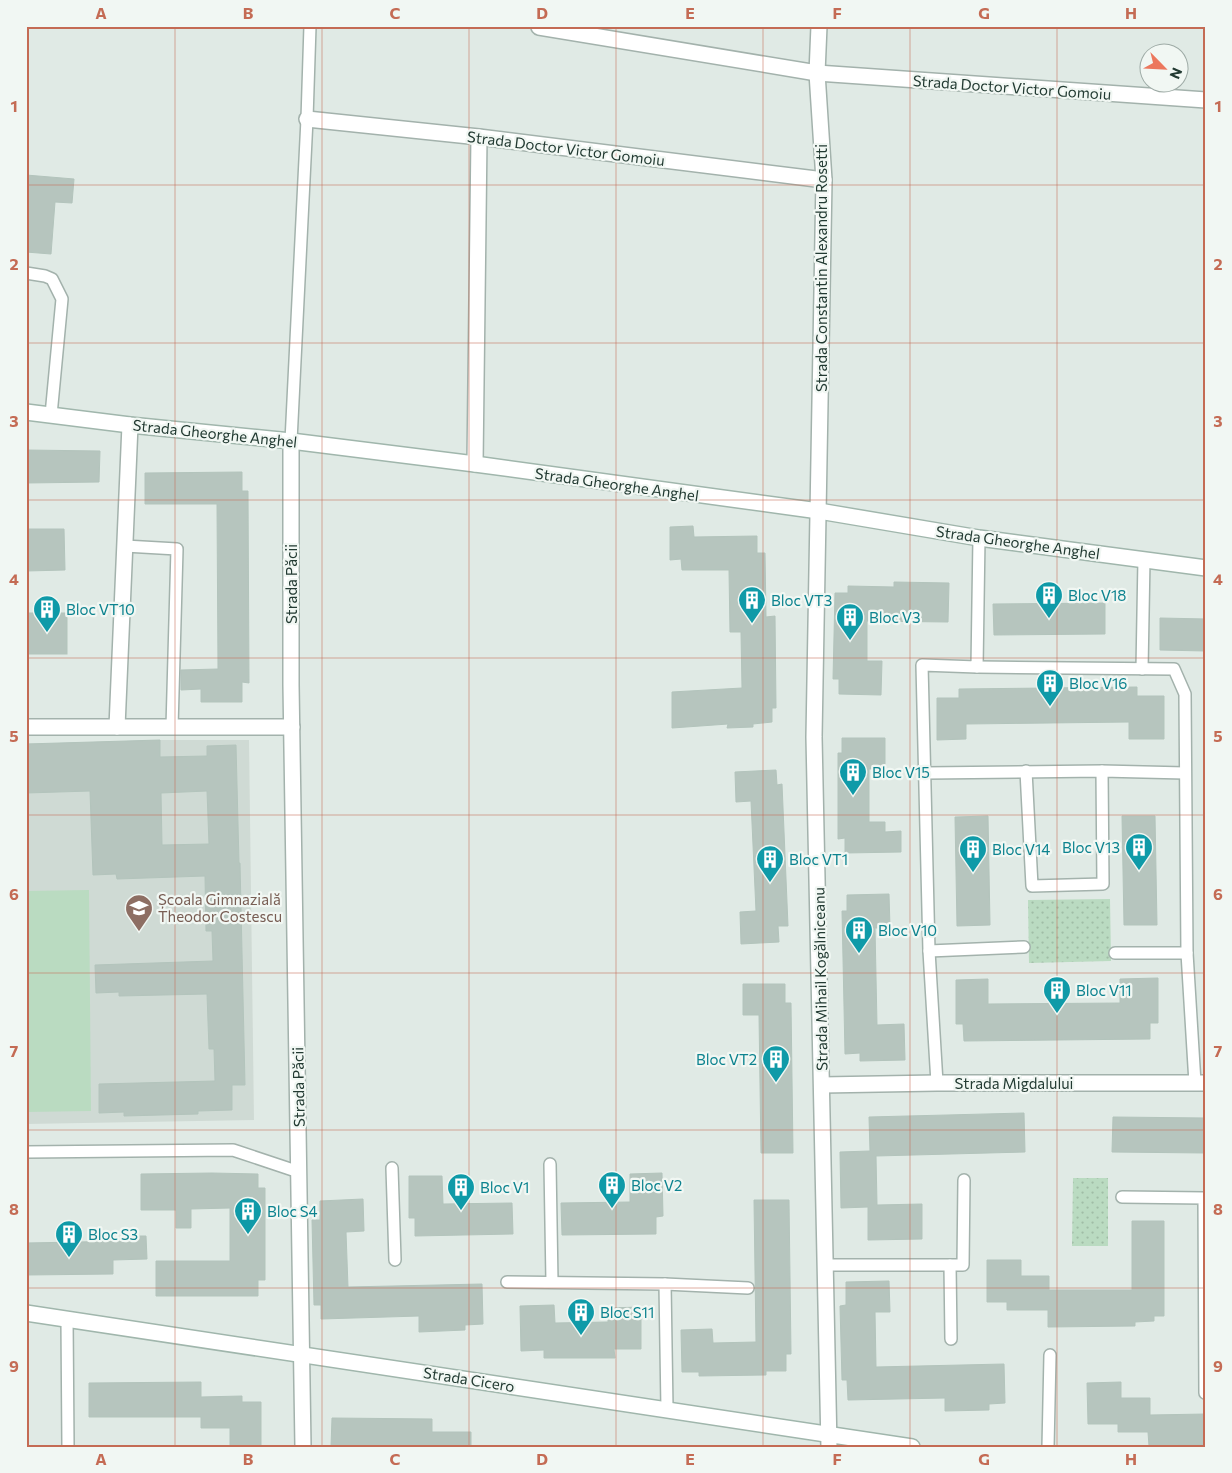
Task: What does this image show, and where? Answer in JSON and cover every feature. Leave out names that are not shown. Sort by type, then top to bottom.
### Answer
[{"type":"street","name":"Strada Constantin Alexandru Rosetti","points":[[818,511],[824,180],[817,74],[819,26]]},
{"type":"street","name":"Strada Doctor Victor Gomoiu","points":[[539,27],[817,74],[1206,100]]},
{"type":"street","name":"Strada Doctor Victor Gomoiu","points":[[308,119],[479,137],[824,180]]},
{"type":"street","points":[[475,464],[479,137]]},
{"type":"street","name":"Strada Gheorghe Anghel","points":[[26,412],[130,425],[291,441],[475,464],[818,511],[979,538],[1206,568]]},
{"type":"street","points":[[117,727],[130,425]]},
{"type":"street","name":"Strada Păcii","points":[[291,441],[292,727],[303,1447]]},
{"type":"street","name":"Strada Mihail Kogălniceanu","points":[[818,511],[814,728],[829,1440]]},
{"type":"street","points":[[26,727],[292,727]]},
{"type":"street","name":"Strada Migdalului","points":[[822,1085],[1200,1082]]},
{"type":"street","name":"Strada Cicero","points":[[26,1313],[667,1409],[829,1440],[912,1447]]},
{"type":"lane","points":[[291,441],[308,119],[310,26]]},
{"type":"lane","points":[[26,274],[46,276],[52,279],[62,299],[51,415]]},
{"type":"lane","points":[[977,667],[979,538]]},
{"type":"lane","points":[[125,546],[177,549],[172,727]]},
{"type":"lane","points":[[1142,669],[1144,560]]},
{"type":"lane","points":[[937,1083],[929,951],[922,666],[1174,669],[1185,694],[1187,953],[1200,1082]]},
{"type":"lane","points":[[1026,771],[1032,886],[1103,884],[1102,771]]},
{"type":"lane","points":[[926,772],[1102,771],[1185,773]]},
{"type":"lane","points":[[929,951],[1024,947]]},
{"type":"lane","points":[[1115,954],[1187,953]]},
{"type":"lane","points":[[26,1152],[233,1150],[299,1172]]},
{"type":"lane","points":[[550,1164],[552,1282]]},
{"type":"lane","points":[[392,1168],[395,1260]]},
{"type":"lane","points":[[825,1265],[963,1265],[964,1180]]},
{"type":"lane","points":[[1122,1197],[1204,1198],[1205,1393]]},
{"type":"lane","points":[[950,1265],[951,1338]]},
{"type":"lane","points":[[507,1282],[665,1284],[748,1288]]},
{"type":"lane","points":[[665,1284],[667,1409]]},
{"type":"lane","points":[[67,1319],[68,1447]]},
{"type":"lane","points":[[1048,1447],[1050,1355]]},
{"type":"shaded area","name":"Școala Gimnazială Theodor Costescu","points":[[160,740],[249,740],[254,1120],[26,1124],[26,744]]},
{"type":"green space","points":[[89,890],[91,1111],[26,1112],[26,891]]},
{"type":"green space","points":[[1110,899],[1111,961],[1029,963],[1028,900]]},
{"type":"green space","points":[[1073,1178],[1108,1178],[1108,1246],[1072,1246]]},
{"type":"building","points":[[26,175],[74,179],[72,203],[55,202],[51,254],[26,252]]},
{"type":"building","points":[[26,450],[100,451],[99,482],[26,483]]},
{"type":"building","points":[[242,472],[242,491],[248,491],[249,683],[242,682],[242,702],[201,702],[201,689],[181,690],[181,670],[218,669],[217,504],[145,504],[145,473]]},
{"type":"building","name":"Bloc VT3","points":[[693,526],[694,537],[757,536],[757,553],[765,553],[766,617],[775,616],[776,708],[772,708],[772,722],[753,724],[753,727],[727,728],[728,724],[672,728],[672,692],[742,688],[741,632],[730,632],[729,570],[682,570],[681,559],[670,560],[670,527]]},
{"type":"building","points":[[26,529],[64,529],[65,570],[26,571]]},
{"type":"building","name":"Bloc V3","points":[[894,582],[949,583],[948,622],[867,621],[867,661],[882,661],[881,695],[839,694],[839,679],[833,679],[835,593],[848,593],[848,586],[894,587]]},
{"type":"building","name":"Bloc V18","points":[[1105,603],[1105,634],[994,635],[993,604]]},
{"type":"building","name":"Bloc VT10","points":[[26,613],[67,613],[67,654],[26,654]]},
{"type":"building","points":[[1160,618],[1206,619],[1206,651],[1160,650]]},
{"type":"building","name":"Bloc V16","points":[[1137,687],[1137,696],[1164,696],[1164,739],[1129,739],[1129,722],[966,724],[966,739],[937,740],[937,698],[959,698],[959,689]]},
{"type":"building","name":"Bloc V15","points":[[842,738],[885,738],[885,769],[869,769],[869,822],[885,822],[885,832],[901,831],[901,852],[845,853],[845,838],[838,839],[838,753],[842,753]]},
{"type":"building","points":[[160,740],[160,757],[207,756],[207,746],[236,745],[245,1085],[232,1085],[232,1110],[198,1111],[198,1114],[124,1116],[124,1112],[99,1113],[99,1084],[215,1081],[214,1049],[209,1049],[207,994],[119,996],[119,992],[96,993],[95,965],[213,961],[212,931],[206,931],[205,876],[117,879],[116,874],[93,875],[90,791],[26,793],[26,744]],"holes":[[[207,791],[209,844],[162,845],[161,793]]]},
{"type":"building","name":"Bloc VT1","points":[[776,770],[777,785],[782,784],[788,926],[778,926],[779,942],[741,944],[740,912],[756,911],[751,801],[736,802],[735,772]]},
{"type":"building","name":"Bloc V14","points":[[988,816],[990,925],[957,926],[955,817]]},
{"type":"building","name":"Bloc V13","points":[[1122,816],[1155,816],[1157,925],[1124,925]]},
{"type":"building","name":"Bloc V10","points":[[889,894],[890,928],[875,928],[877,1025],[904,1024],[905,1060],[860,1061],[860,1053],[845,1054],[842,911],[847,911],[847,895]]},
{"type":"building","name":"Bloc V11","points":[[1158,978],[1158,1023],[1150,1023],[1150,1039],[964,1041],[963,1024],[956,1024],[956,980],[988,979],[988,1004],[1120,1003],[1120,979]]},
{"type":"building","name":"Bloc VT2","points":[[743,984],[785,984],[785,1003],[791,1003],[793,1153],[761,1153],[759,1015],[743,1015]]},
{"type":"building","points":[[1024,1113],[1025,1152],[876,1156],[877,1205],[922,1204],[922,1239],[868,1240],[868,1207],[841,1208],[840,1152],[870,1151],[869,1117]]},
{"type":"building","points":[[1113,1117],[1206,1118],[1206,1153],[1112,1152]]},
{"type":"building","name":"Bloc V2","points":[[662,1173],[663,1216],[656,1217],[656,1234],[562,1235],[561,1203],[630,1202],[630,1174]]},
{"type":"building","name":"Bloc S4","points":[[141,1174],[258,1174],[258,1188],[265,1188],[265,1280],[258,1280],[258,1296],[156,1296],[156,1261],[230,1261],[230,1208],[191,1209],[191,1228],[176,1228],[176,1210],[141,1210]]},
{"type":"building","name":"Bloc V1","points":[[409,1176],[442,1176],[443,1204],[512,1203],[513,1234],[415,1236],[415,1218],[409,1218]]},
{"type":"building","points":[[363,1199],[364,1231],[346,1232],[348,1287],[482,1284],[483,1324],[465,1325],[465,1330],[419,1332],[419,1316],[321,1319],[321,1305],[314,1305],[312,1220],[320,1220],[320,1201]]},
{"type":"building","points":[[754,1200],[789,1200],[791,1354],[786,1354],[786,1371],[766,1371],[766,1375],[699,1376],[699,1372],[682,1372],[681,1330],[712,1329],[713,1343],[756,1342]]},
{"type":"building","points":[[1132,1221],[1164,1221],[1164,1316],[1154,1316],[1154,1321],[1135,1322],[1135,1326],[1048,1327],[1048,1310],[1007,1310],[1007,1302],[987,1302],[987,1260],[1021,1260],[1021,1276],[1049,1276],[1049,1290],[1132,1290]]},
{"type":"building","name":"Bloc S3","points":[[128,1236],[146,1236],[147,1259],[113,1260],[113,1274],[26,1275],[26,1243],[128,1241]]},
{"type":"building","points":[[889,1281],[890,1312],[875,1312],[876,1367],[1004,1364],[1005,1403],[989,1404],[989,1410],[945,1411],[945,1398],[848,1400],[847,1380],[842,1380],[840,1306],[846,1305],[846,1282]]},
{"type":"building","name":"Bloc S11","points":[[554,1305],[555,1323],[608,1322],[608,1308],[641,1307],[641,1349],[614,1349],[615,1358],[544,1358],[544,1350],[521,1351],[520,1306]]},
{"type":"building","points":[[201,1382],[201,1397],[242,1396],[242,1402],[261,1402],[261,1447],[230,1447],[230,1428],[201,1428],[201,1417],[89,1417],[89,1383]]},
{"type":"building","points":[[1121,1382],[1121,1398],[1150,1398],[1150,1415],[1206,1414],[1206,1445],[1149,1446],[1148,1432],[1118,1432],[1118,1424],[1088,1424],[1087,1383]]},
{"type":"building","points":[[332,1418],[432,1419],[432,1432],[471,1432],[471,1447],[331,1447]]},
{"type":"place","name":"Bloc V18","points":[[1049,619]]},
{"type":"place","name":"Bloc VT3","points":[[752,624]]},
{"type":"place","name":"Bloc VT10","points":[[47,633]]},
{"type":"place","name":"Bloc V3","points":[[850,641]]},
{"type":"place","name":"Bloc V16","points":[[1050,707]]},
{"type":"place","name":"Bloc V15","points":[[853,796]]},
{"type":"place","name":"Bloc V13","points":[[1139,871]]},
{"type":"place","name":"Bloc V14","points":[[973,873]]},
{"type":"place","name":"Bloc VT1","points":[[770,883]]},
{"type":"place","name":"Școala Gimnazială Theodor Costescu","points":[[139,932]]},
{"type":"place","name":"Bloc V10","points":[[859,954]]},
{"type":"place","name":"Bloc V11","points":[[1057,1014]]},
{"type":"place","name":"Bloc VT2","points":[[776,1083]]},
{"type":"place","name":"Bloc V2","points":[[612,1209]]},
{"type":"place","name":"Bloc V1","points":[[461,1211]]},
{"type":"place","name":"Bloc S4","points":[[248,1235]]},
{"type":"place","name":"Bloc S3","points":[[69,1258]]},
{"type":"place","name":"Bloc S11","points":[[581,1336]]}]
